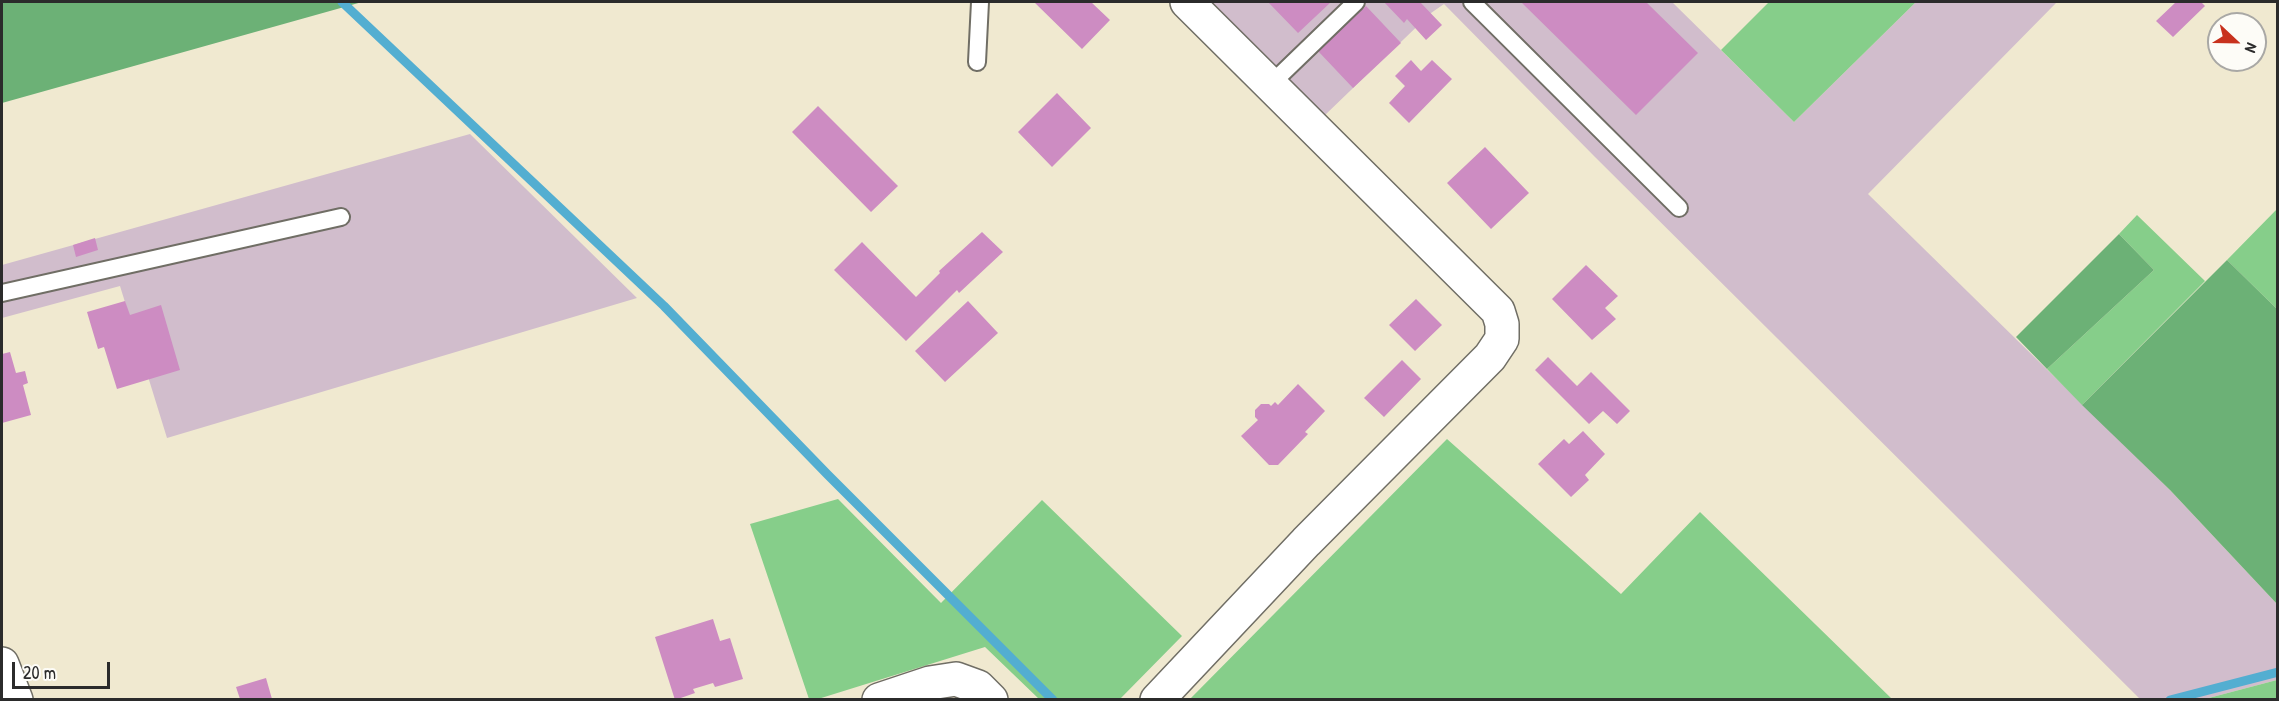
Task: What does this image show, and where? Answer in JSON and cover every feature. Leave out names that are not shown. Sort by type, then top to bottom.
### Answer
[{"type":"street","points":[[1157,699],[1306,542],[1490,357],[1502,339],[1502,324],[1498,311],[1187,2]]},
{"type":"street","points":[[2,664],[16,699]]},
{"type":"street","points":[[879,699],[930,683],[956,679],[978,687],[991,699]]},
{"type":"lane","points":[[977,62],[980,2]]},
{"type":"lane","points":[[1270,85],[1356,2]]},
{"type":"lane","points":[[1472,2],[1679,208]]},
{"type":"lane","points":[[2,293],[341,217]]},
{"type":"shaded area","points":[[1211,2],[1672,2],[1794,122],[1916,2],[2057,2],[1868,194],[2170,490],[2277,604],[2277,680],[2205,699],[2140,699],[1444,4],[1431,13],[1324,116]]},
{"type":"shaded area","points":[[470,134],[637,298],[167,438],[120,286],[2,318],[2,265]]},
{"type":"green space","points":[[2,2],[362,2],[2,103]]},
{"type":"green space","points":[[1769,2],[1916,2],[1794,122],[1721,50]]},
{"type":"green space","points":[[2277,209],[2277,309],[2227,260]]},
{"type":"green space","points":[[2137,215],[2205,281],[2082,405],[2047,369],[2154,270],[2119,234]]},
{"type":"green space","points":[[2119,234],[2154,270],[2047,369],[2016,337]]},
{"type":"green space","points":[[2227,260],[2277,309],[2277,604],[2170,490],[2082,405]]},
{"type":"green space","points":[[1447,439],[1621,594],[1700,512],[1892,699],[1190,699]]},
{"type":"green space","points":[[838,499],[941,603],[1042,500],[1182,636],[1120,699],[1039,699],[985,647],[818,699],[809,699],[750,524]]},
{"type":"green space","points":[[2277,680],[2277,699],[2205,699]]},
{"type":"building","points":[[1034,2],[1091,2],[1110,20],[1082,49]]},
{"type":"building","points":[[1268,2],[1331,2],[1298,33]]},
{"type":"building","points":[[1384,2],[1420,2],[1442,25],[1426,40],[1407,19],[1404,23]]},
{"type":"building","points":[[1521,2],[1646,2],[1698,53],[1636,115]]},
{"type":"building","points":[[2176,2],[2201,2],[2205,6],[2173,37],[2156,21]]},
{"type":"building","points":[[1366,6],[1401,43],[1353,88],[1318,51]]},
{"type":"building","points":[[1411,60],[1421,71],[1432,60],[1452,79],[1409,123],[1389,103],[1405,86],[1395,76]]},
{"type":"building","points":[[1057,93],[1091,128],[1052,167],[1018,132]]},
{"type":"building","points":[[818,106],[898,186],[871,212],[792,132]]},
{"type":"building","points":[[1485,147],[1529,193],[1491,229],[1447,183]]},
{"type":"building","points":[[982,232],[1003,252],[959,293],[957,290],[906,341],[834,270],[862,242],[916,297],[940,273],[939,271]]},
{"type":"building","points":[[95,238],[98,250],[76,257],[73,245]]},
{"type":"building","points":[[1586,265],[1618,296],[1605,308],[1616,319],[1592,340],[1552,299]]},
{"type":"building","points":[[1416,299],[1442,325],[1415,351],[1389,325]]},
{"type":"building","points":[[125,301],[130,315],[161,305],[180,370],[117,389],[104,347],[98,349],[87,312]]},
{"type":"building","points":[[968,301],[998,333],[945,382],[915,351]]},
{"type":"building","points":[[10,352],[16,373],[25,371],[28,383],[23,385],[31,415],[2,423],[2,354]]},
{"type":"building","points":[[1548,357],[1577,386],[1591,372],[1630,411],[1617,424],[1603,411],[1589,424],[1535,370]]},
{"type":"building","points":[[1402,360],[1421,379],[1384,417],[1364,398]]},
{"type":"building","points":[[1298,384],[1325,411],[1305,432],[1308,434],[1278,465],[1269,465],[1241,436],[1258,420],[1255,417],[1255,410],[1261,404],[1271,406],[1275,402],[1278,405]]},
{"type":"building","points":[[1583,431],[1605,454],[1585,475],[1589,480],[1571,497],[1538,464],[1564,439],[1569,444]]},
{"type":"building","points":[[713,619],[720,641],[730,638],[743,679],[715,687],[713,683],[693,689],[695,693],[675,700],[655,637]]},
{"type":"building","points":[[266,678],[272,699],[240,699],[236,687]]},
{"type":"waterway","points":[[342,2],[664,306],[828,475],[1053,700]]},
{"type":"waterway","points":[[2170,700],[2278,672]]}]
